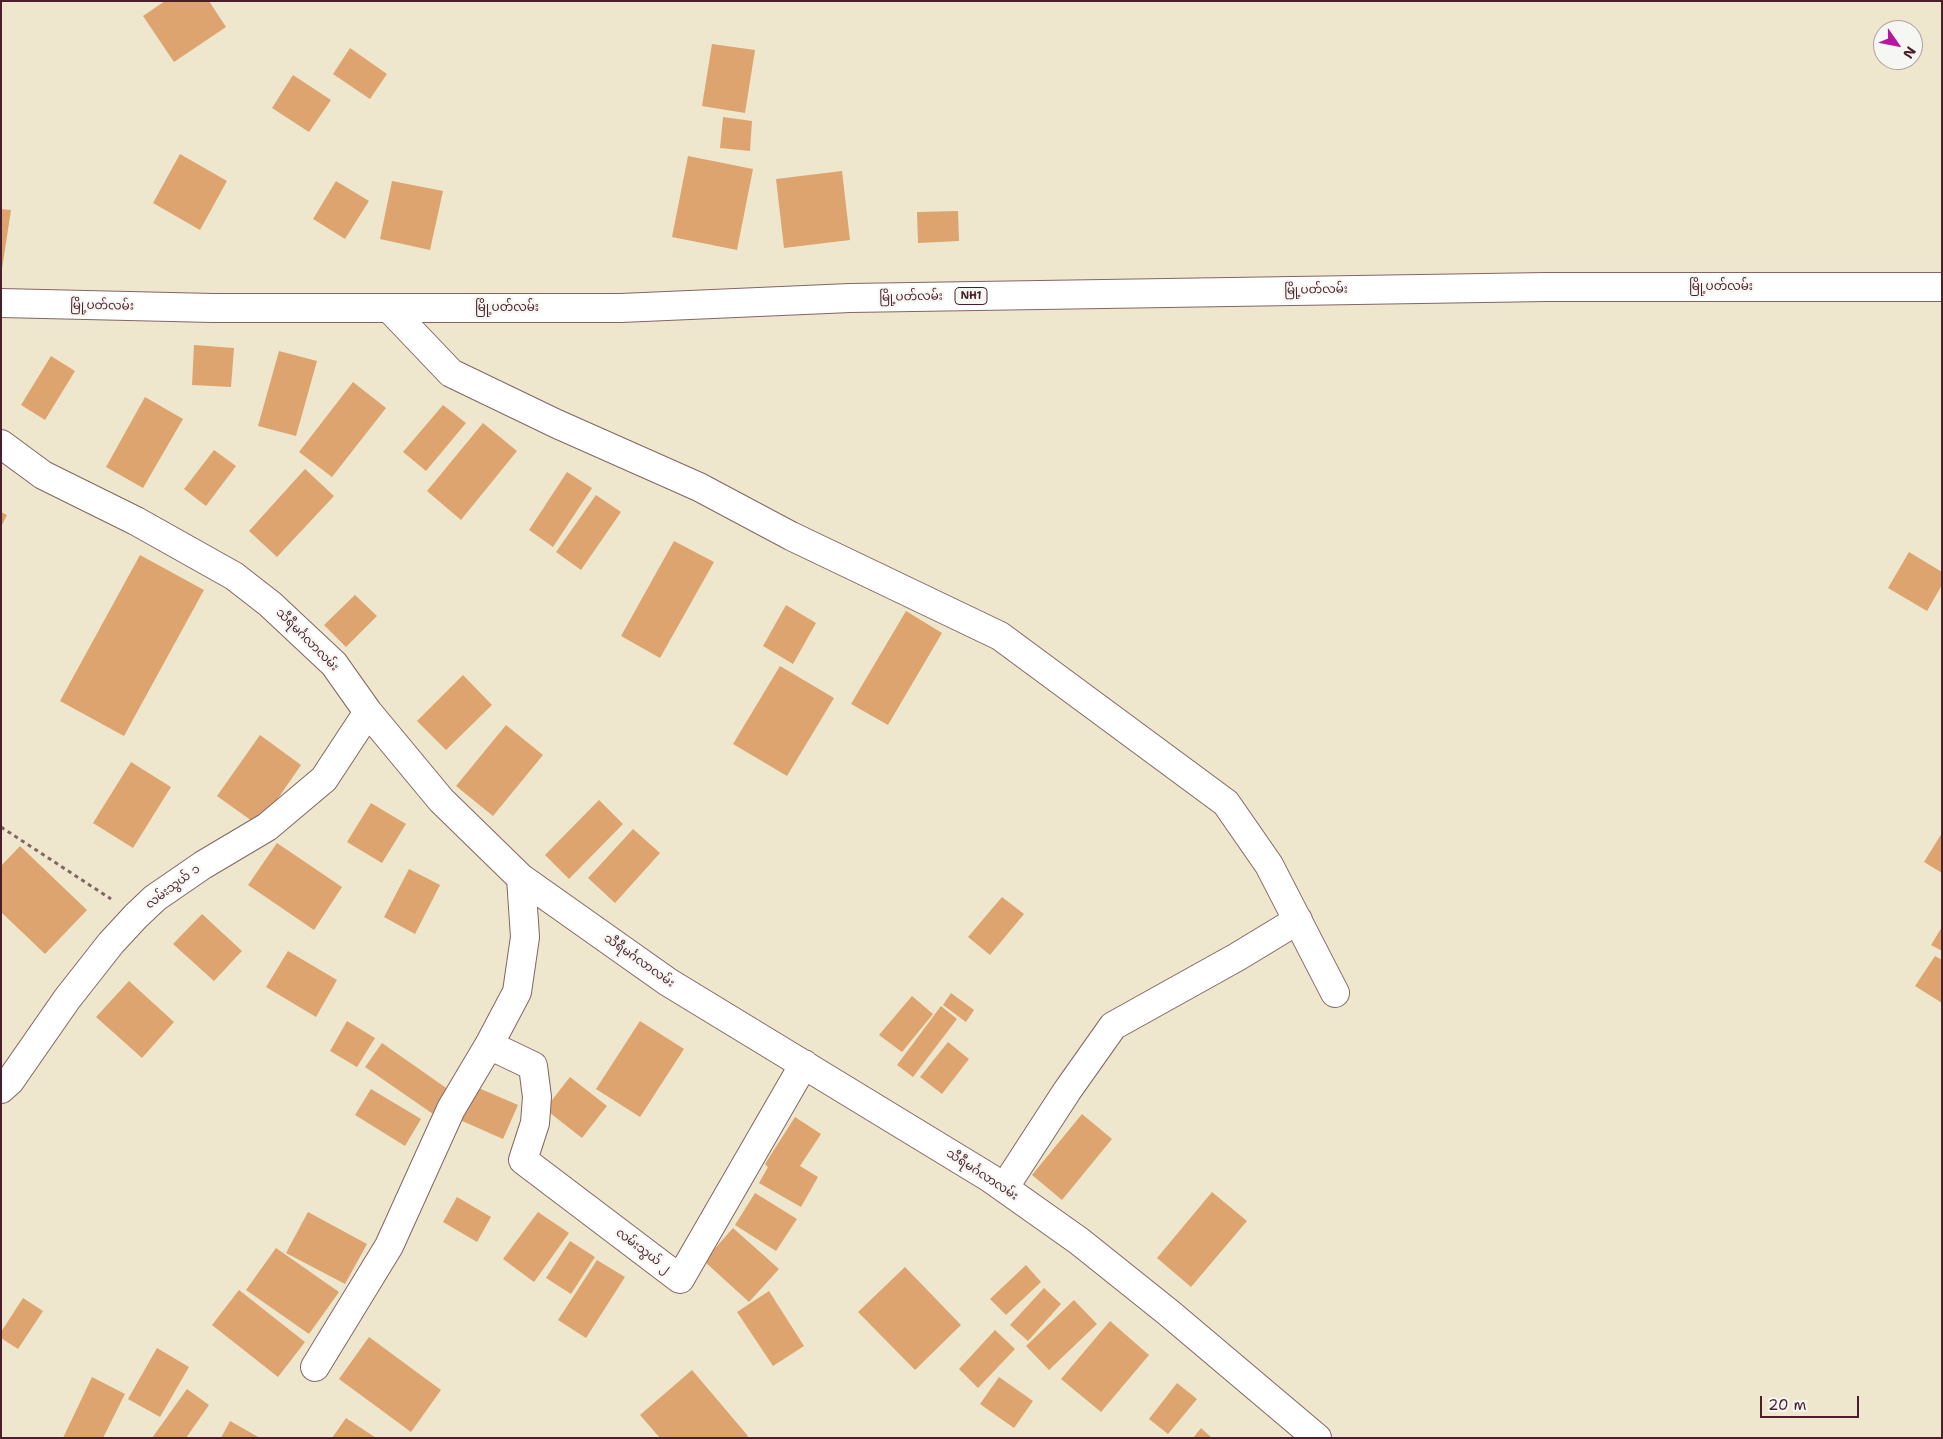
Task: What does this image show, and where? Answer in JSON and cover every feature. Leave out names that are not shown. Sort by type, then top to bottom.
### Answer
[{"type":"main road","name":"မြို့ပတ်လမ်း","points":[[1,303],[213,308],[621,308],[860,298],[1547,287],[1942,287]]},
{"type":"main road","points":[[389,308],[452,372],[557,424],[699,487],[791,536],[1000,636],[1226,802],[1269,865],[1335,993]]},
{"type":"main road","name":"သီရီမင်္ဂလာလမ်း","points":[[1,444],[43,475],[136,521],[234,576],[270,604],[334,664],[368,712],[441,800],[521,878],[668,982],[1004,1188],[1079,1241],[1170,1313],[1317,1438]]},
{"type":"main road","name":"လမ်းသွယ် ၁","points":[[1,1089],[10,1081],[67,999],[111,943],[136,916],[155,898],[203,865],[267,827],[324,779],[368,712]]},
{"type":"main road","points":[[316,1367],[389,1246],[451,1110],[517,992],[525,937],[521,878]]},
{"type":"main road","points":[[1004,1188],[1067,1091],[1113,1026],[1237,958],[1298,920]]},
{"type":"main road","name":"လမ်းသွယ် ၂","points":[[489,1045],[533,1066],[537,1097],[535,1123],[523,1160],[680,1279],[804,1064]]},
{"type":"path","points":[[1,827],[136,916]]},
{"type":"building","points":[[165,1],[209,1],[226,27],[174,62],[143,16]]},
{"type":"building","points":[[712,44],[755,50],[745,113],[702,106]]},
{"type":"building","points":[[350,48],[387,74],[370,99],[333,74]]},
{"type":"building","points":[[293,75],[331,100],[309,132],[272,108]]},
{"type":"building","points":[[723,117],[752,121],[750,151],[720,148]]},
{"type":"building","points":[[180,154],[227,181],[200,230],[153,203]]},
{"type":"building","points":[[688,156],[753,169],[737,250],[672,237]]},
{"type":"building","points":[[842,171],[850,240],[784,248],[776,179]]},
{"type":"building","points":[[336,181],[369,201],[345,239],[313,219]]},
{"type":"building","points":[[392,181],[443,191],[430,250],[380,239]]},
{"type":"building","points":[[1,209],[11,210],[2,269],[1,269]]},
{"type":"building","points":[[958,211],[959,241],[918,243],[917,212]]},
{"type":"building","points":[[194,345],[234,348],[231,387],[192,385]]},
{"type":"building","points":[[279,351],[317,361],[296,436],[258,426]]},
{"type":"building","points":[[51,356],[75,371],[45,420],[21,405]]},
{"type":"building","points":[[353,382],[386,408],[332,477],[299,452]]},
{"type":"building","points":[[145,397],[183,419],[143,488],[106,467]]},
{"type":"building","points":[[443,405],[466,423],[426,471],[403,452]]},
{"type":"building","points":[[483,423],[517,451],[461,520],[427,491]]},
{"type":"building","points":[[214,450],[236,466],[206,506],[184,489]]},
{"type":"building","points":[[305,469],[334,496],[277,557],[249,531]]},
{"type":"building","points":[[567,472],[592,488],[553,547],[529,530]]},
{"type":"building","points":[[596,495],[621,512],[581,570],[556,552]]},
{"type":"building","points":[[1,512],[7,515],[1,527]]},
{"type":"building","points":[[674,541],[714,562],[660,658],[621,636]]},
{"type":"building","points":[[1909,552],[1942,572],[1942,585],[1927,611],[1888,588]]},
{"type":"building","points":[[140,555],[204,590],[124,736],[60,701]]},
{"type":"building","points":[[355,595],[377,616],[346,647],[324,625]]},
{"type":"building","points":[[786,605],[816,623],[793,664],[763,646]]},
{"type":"building","points":[[906,611],[942,633],[888,725],[851,704]]},
{"type":"building","points":[[780,666],[834,698],[787,776],[733,744]]},
{"type":"building","points":[[463,675],[492,705],[446,750],[417,721]]},
{"type":"building","points":[[506,725],[543,755],[493,816],[456,786]]},
{"type":"building","points":[[260,735],[301,765],[259,826],[217,796]]},
{"type":"building","points":[[131,762],[171,787],[133,848],[93,823]]},
{"type":"building","points":[[599,800],[623,824],[569,879],[545,855]]},
{"type":"building","points":[[371,803],[406,824],[382,863],[347,842]]},
{"type":"building","points":[[633,829],[660,853],[615,903],[588,878]]},
{"type":"building","points":[[1942,833],[1942,873],[1924,862]]},
{"type":"building","points":[[277,843],[342,887],[314,930],[248,885]]},
{"type":"building","points":[[20,846],[87,910],[45,954],[1,912],[1,866]]},
{"type":"building","points":[[409,869],[440,885],[415,934],[384,917]]},
{"type":"building","points":[[1002,897],[1024,914],[990,955],[968,937]]},
{"type":"building","points":[[202,914],[242,951],[214,981],[173,944]]},
{"type":"building","points":[[1942,927],[1942,951],[1931,945]]},
{"type":"building","points":[[288,951],[337,980],[316,1017],[266,987]]},
{"type":"building","points":[[1935,956],[1942,960],[1942,1003],[1915,986]]},
{"type":"building","points":[[129,981],[174,1022],[142,1058],[96,1017]]},
{"type":"building","points":[[951,993],[974,1010],[966,1022],[943,1005]]},
{"type":"building","points":[[912,996],[933,1014],[902,1052],[879,1035]]},
{"type":"building","points":[[941,1006],[957,1019],[913,1077],[897,1065]]},
{"type":"building","points":[[347,1021],[375,1038],[357,1067],[330,1051]]},
{"type":"building","points":[[640,1021],[684,1049],[640,1117],[596,1089]]},
{"type":"building","points":[[948,1042],[969,1059],[942,1094],[920,1077]]},
{"type":"building","points":[[382,1043],[449,1090],[433,1114],[365,1067]]},
{"type":"building","points":[[570,1077],[607,1106],[582,1138],[545,1109]]},
{"type":"building","points":[[474,1086],[518,1105],[503,1139],[460,1120]]},
{"type":"building","points":[[371,1089],[421,1119],[405,1146],[355,1115]]},
{"type":"building","points":[[1082,1114],[1112,1139],[1062,1200],[1032,1175]]},
{"type":"building","points":[[795,1117],[821,1134],[800,1166],[818,1177],[801,1207],[759,1183],[768,1167],[765,1164]]},
{"type":"building","points":[[1212,1192],[1247,1221],[1191,1287],[1157,1258]]},
{"type":"building","points":[[755,1193],[797,1219],[776,1251],[735,1225]]},
{"type":"building","points":[[457,1197],[491,1217],[477,1242],[443,1222]]},
{"type":"building","points":[[308,1212],[367,1244],[345,1284],[286,1253]]},
{"type":"building","points":[[538,1212],[569,1233],[534,1282],[503,1259]]},
{"type":"building","points":[[733,1228],[779,1269],[749,1302],[704,1261]]},
{"type":"building","points":[[570,1241],[595,1257],[571,1294],[546,1278]]},
{"type":"building","points":[[276,1248],[339,1292],[309,1334],[246,1290]]},
{"type":"building","points":[[597,1260],[625,1277],[586,1338],[558,1320]]},
{"type":"building","points":[[1026,1265],[1041,1282],[1006,1315],[990,1299]]},
{"type":"building","points":[[905,1267],[961,1325],[915,1370],[858,1312]]},
{"type":"building","points":[[1044,1288],[1061,1304],[1028,1341],[1010,1325]]},
{"type":"building","points":[[239,1290],[305,1342],[278,1377],[212,1325]]},
{"type":"building","points":[[769,1291],[804,1346],[773,1366],[737,1312]]},
{"type":"building","points":[[23,1298],[43,1311],[18,1349],[1,1338],[1,1332]]},
{"type":"building","points":[[1074,1300],[1097,1324],[1049,1370],[1026,1346]]},
{"type":"building","points":[[1110,1321],[1149,1355],[1101,1412],[1061,1379]]},
{"type":"building","points":[[995,1330],[1015,1349],[978,1388],[959,1369]]},
{"type":"building","points":[[369,1337],[441,1390],[411,1432],[339,1379]]},
{"type":"building","points":[[157,1348],[189,1367],[160,1417],[128,1399]]},
{"type":"building","points":[[692,1370],[748,1436],[746,1438],[660,1438],[640,1415]]},
{"type":"building","points":[[92,1377],[125,1394],[103,1438],[63,1438]]},
{"type":"building","points":[[999,1377],[1033,1401],[1014,1428],[980,1404]]},
{"type":"building","points":[[1177,1383],[1197,1399],[1168,1434],[1149,1419]]},
{"type":"building","points":[[187,1389],[209,1405],[186,1438],[152,1438]]},
{"type":"building","points":[[346,1418],[376,1438],[332,1438]]},
{"type":"building","points":[[230,1421],[260,1438],[221,1438]]},
{"type":"building","points":[[1201,1428],[1212,1438],[1193,1438]]}]
